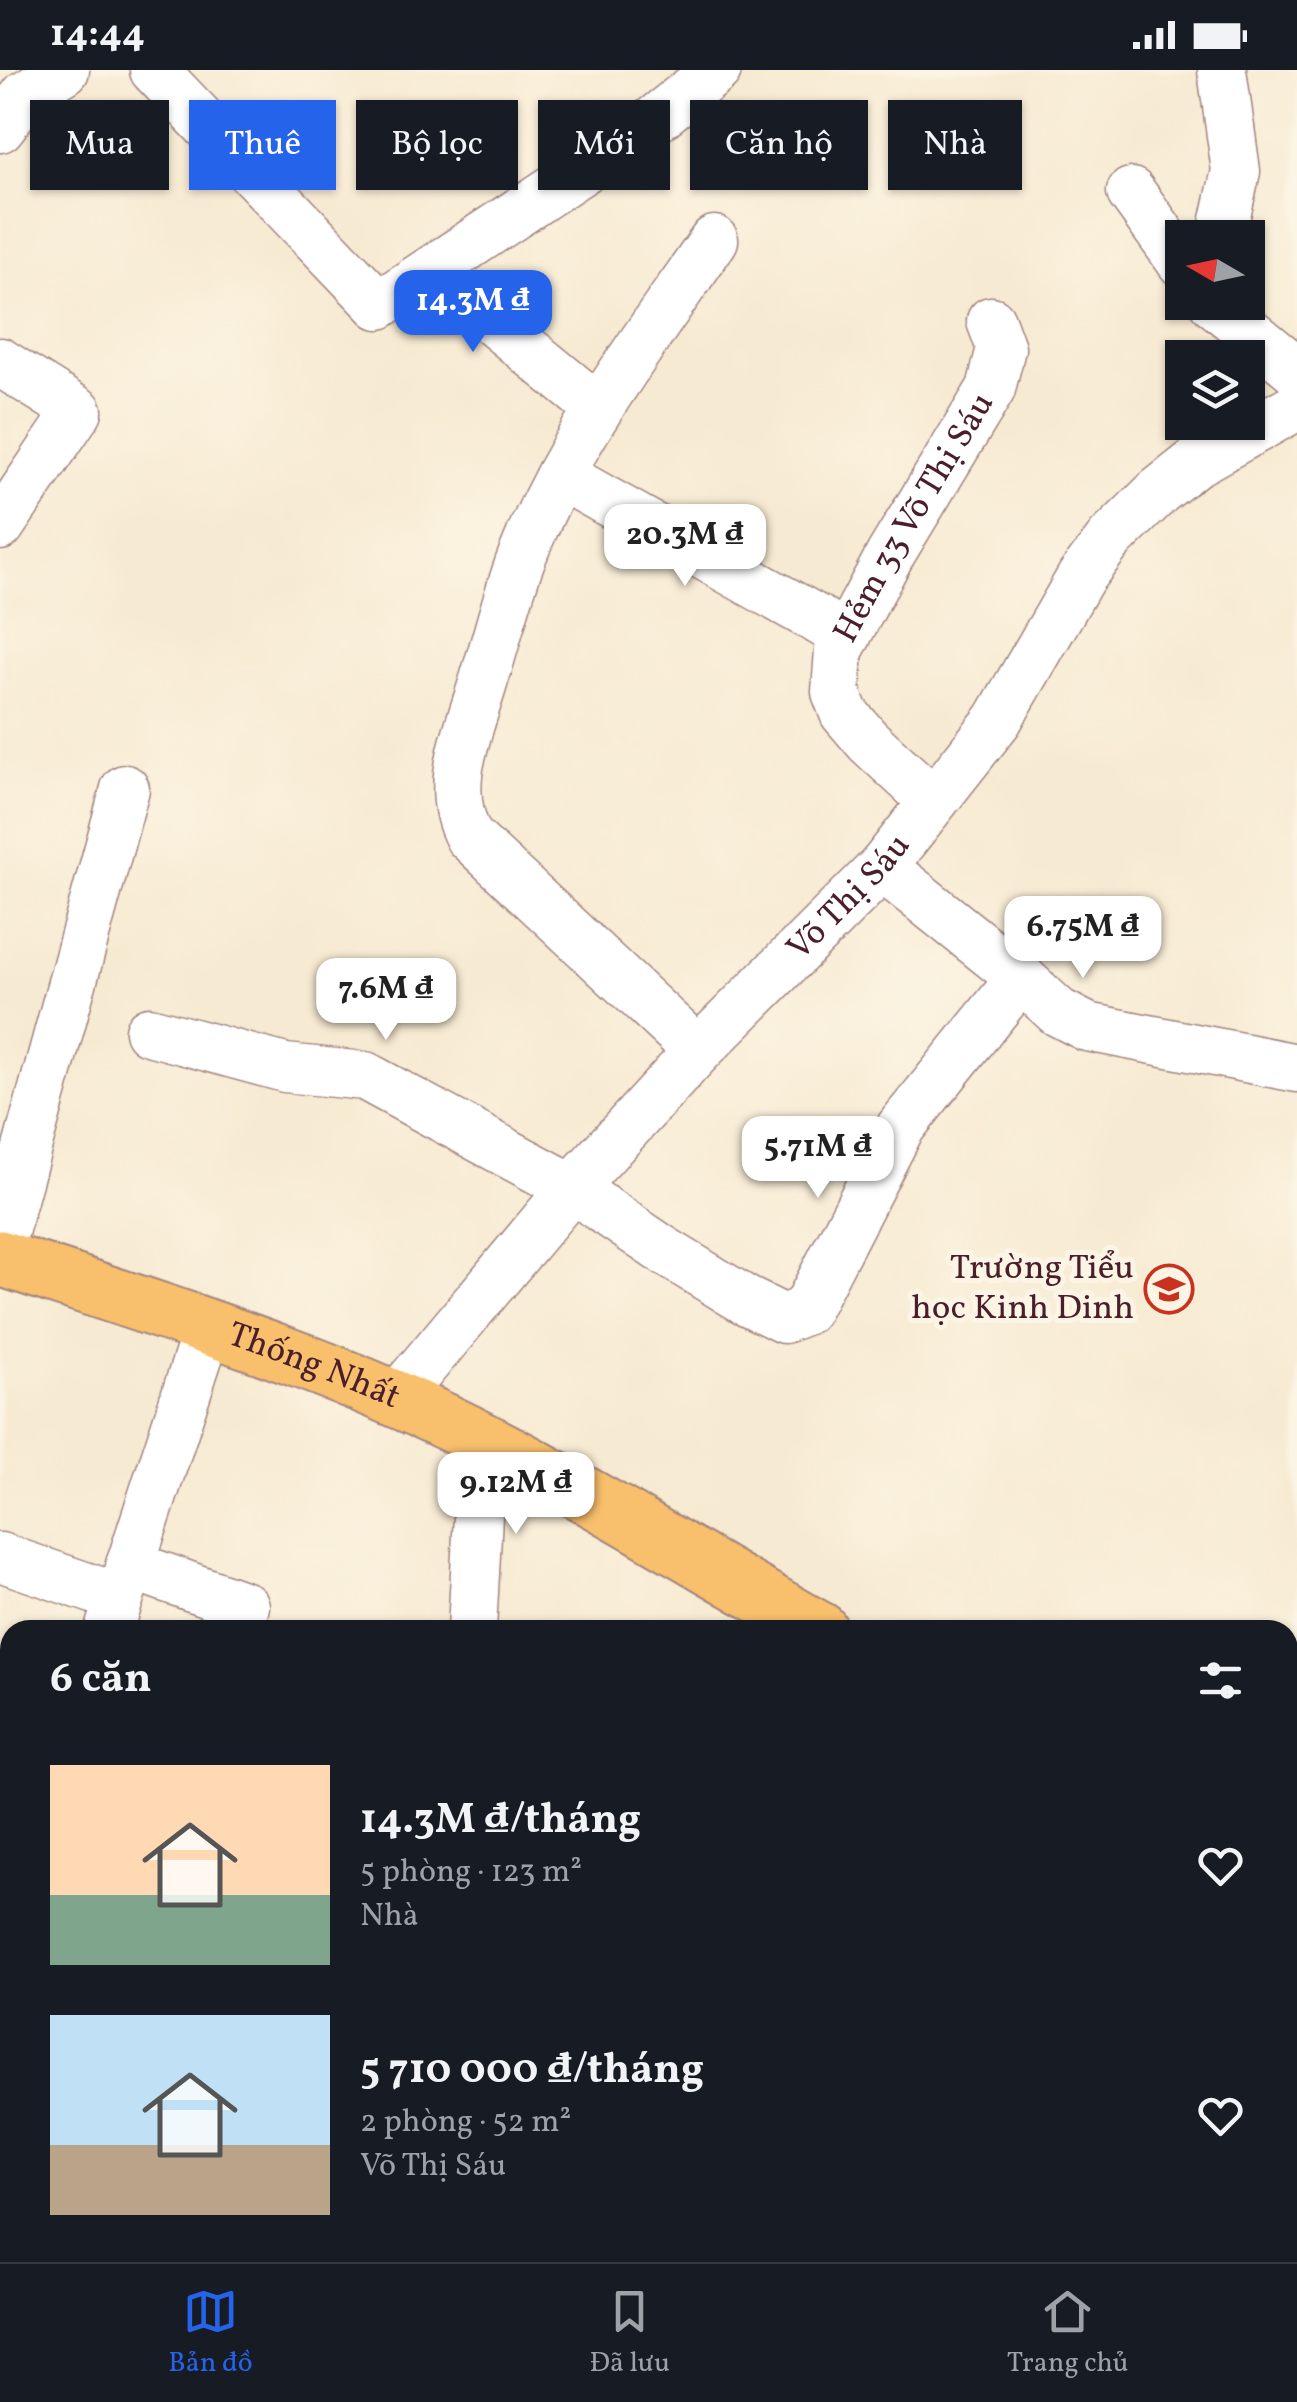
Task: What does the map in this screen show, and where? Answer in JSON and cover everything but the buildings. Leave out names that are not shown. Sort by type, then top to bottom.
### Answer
[{"type":"main road","name":"Thống Nhất","points":[[0,1258],[208,1327],[396,1400],[482,1440],[758,1614]]},
{"type":"street","points":[[0,128],[26,94],[65,70]]},
{"type":"street","points":[[154,70],[379,306],[638,133],[717,70]]},
{"type":"street","points":[[1222,70],[1236,172],[1225,220]]},
{"type":"street","points":[[1132,192],[1165,240]]},
{"type":"street","points":[[698,1051],[469,837],[460,820],[455,794],[465,743],[521,560],[560,475],[581,394],[714,240]]},
{"type":"street","points":[[432,271],[581,394]]},
{"type":"street","points":[[1234,320],[1297,372]]},
{"type":"street","name":"Hẻm 33 Võ Thị Sáu","points":[[933,802],[844,713],[836,692],[839,650],[890,555],[991,389],[1002,348],[990,321]]},
{"type":"street","points":[[0,362],[78,411],[0,526]]},
{"type":"street","name":"Võ Thị Sáu","points":[[396,1400],[572,1188],[698,1051],[882,867],[998,720],[1081,576],[1110,539],[1158,491],[1192,464],[1297,406]]},
{"type":"street","points":[[560,475],[847,636]]},
{"type":"street","points":[[0,1247],[125,789]]},
{"type":"street","points":[[882,867],[1058,1012],[1087,1027],[1297,1068]]},
{"type":"street","points":[[150,1030],[285,1068],[365,1076],[572,1188],[663,1250],[745,1300],[784,1318],[806,1310],[900,1128],[1021,978]]},
{"type":"street","points":[[120,1598],[208,1327]]},
{"type":"street","points":[[473,1620],[482,1440]]},
{"type":"street","points":[[0,1556],[120,1598],[245,1606],[242,1620]]},
{"type":"place","name":"Trường Tiểu học Kinh Dinh","points":[[1169,1289]]}]
